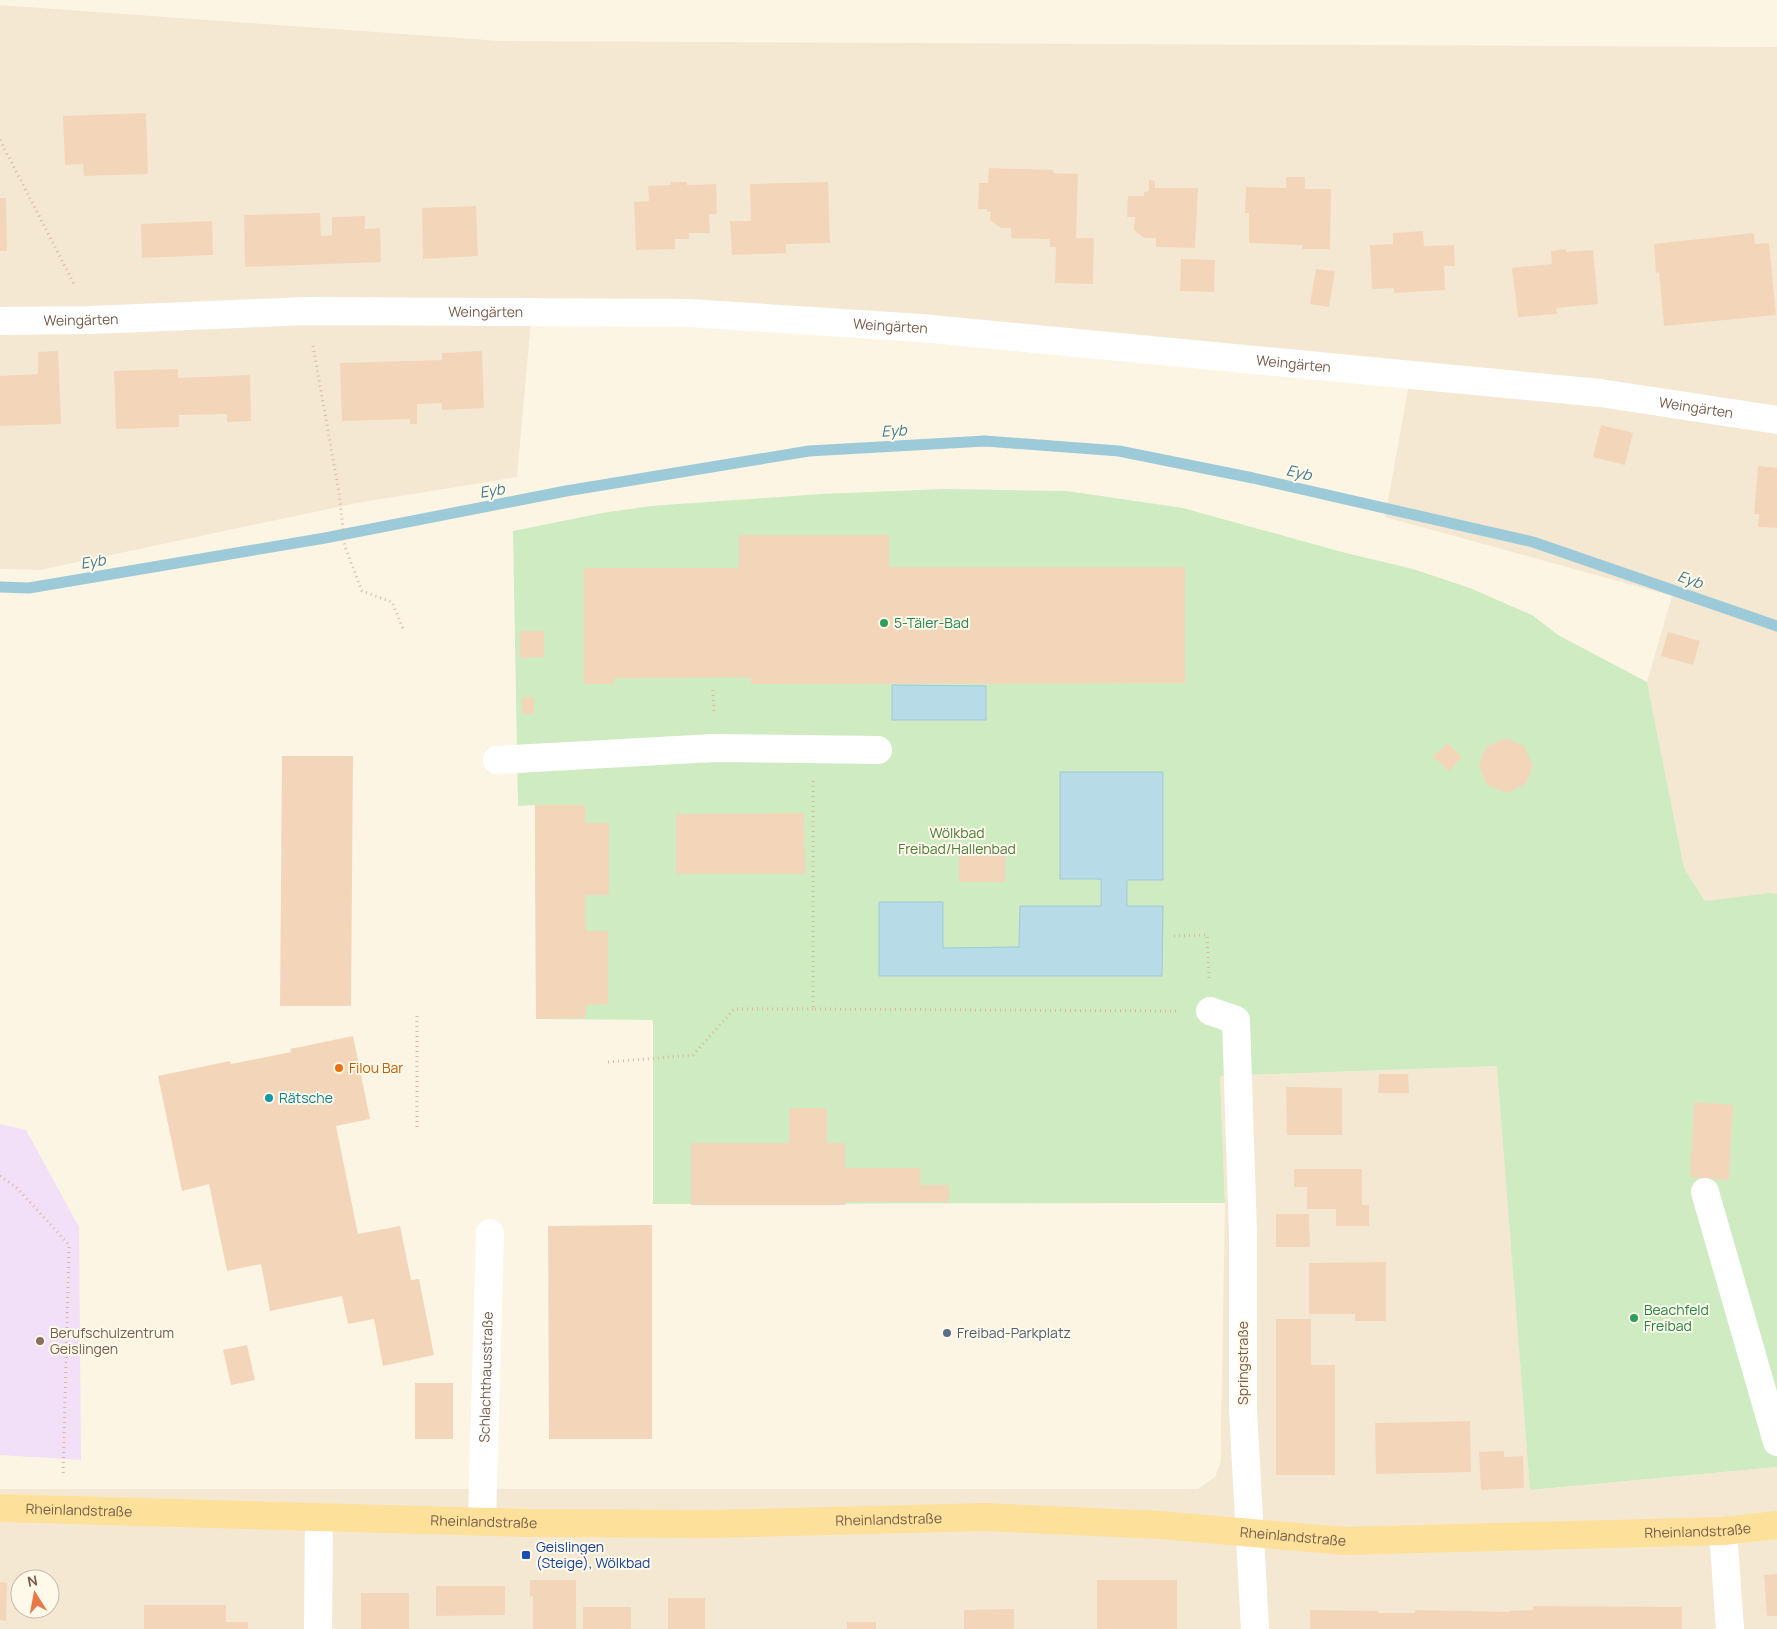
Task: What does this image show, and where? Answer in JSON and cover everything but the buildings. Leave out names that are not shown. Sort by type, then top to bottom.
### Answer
[{"type":"main road","name":"Rheinlandstraße","points":[[0,1508],[482,1521],[711,1524],[985,1517],[1160,1525],[1346,1540],[1724,1531],[1777,1525]]},
{"type":"street","name":"Weingärten","points":[[0,321],[92,320],[307,311],[689,313],[920,328],[1600,393],[1777,420]]},
{"type":"street","points":[[496,760],[714,748],[878,750]]},
{"type":"street","name":"Springstraße","points":[[1210,1011],[1236,1020],[1243,1234],[1243,1409],[1255,1629]]},
{"type":"street","points":[[1705,1192],[1777,1442]]},
{"type":"street","name":"Schlachthausstraße","points":[[482,1521],[490,1233]]},
{"type":"street","points":[[318,1629],[319,1517]]},
{"type":"street","points":[[1724,1531],[1730,1629]]},
{"type":"path","points":[[0,140],[92,320]]},
{"type":"path","points":[[307,311],[339,493],[345,547],[362,591],[392,602],[404,631]]},
{"type":"path","points":[[812,748],[814,1009]]},
{"type":"path","points":[[608,1062],[693,1055],[734,1009],[1210,1011],[1207,935],[1174,936]]},
{"type":"path","points":[[417,1012],[417,1128]]},
{"type":"path","points":[[0,1176],[17,1188],[69,1244],[62,1510]]},
{"type":"shaded area","points":[[0,5],[501,41],[1777,47],[1777,955],[1705,901],[1684,868],[1647,682],[1672,596],[1385,517],[1411,373],[532,309],[517,477],[357,503],[40,570],[0,569]]},
{"type":"shaded area","points":[[1498,1066],[1530,1490],[1777,1467],[1777,1629],[0,1629],[0,1489],[1198,1489],[1215,1477],[1221,1461],[1225,1203],[1220,1076]]},
{"type":"shaded area","name":"Berufschulzentrum Geislingen","points":[[0,1124],[26,1130],[79,1227],[81,1460],[0,1455]]},
{"type":"green space","name":"Wölkbad Freibad/Hallenbad","points":[[945,489],[1067,491],[1183,508],[1342,552],[1413,569],[1470,588],[1532,615],[1558,635],[1647,682],[1684,868],[1705,901],[1770,893],[1777,894],[1777,1467],[1530,1490],[1497,1066],[1220,1076],[1225,1203],[653,1204],[653,1020],[536,1019],[535,805],[518,806],[513,531],[602,513],[651,506],[821,494]]},
{"type":"water","points":[[892,685],[986,686],[986,720],[892,720]]},
{"type":"water","points":[[1060,772],[1163,772],[1163,880],[1127,880],[1127,906],[1163,906],[1162,976],[879,976],[879,902],[943,902],[943,948],[1019,947],[1020,906],[1101,906],[1101,879],[1060,879]]},
{"type":"waterway","name":"Eyb","points":[[0,587],[29,588],[325,538],[566,491],[809,451],[985,441],[1119,451],[1253,478],[1533,542],[1777,626]]},
{"type":"place","name":"5-Täler-Bad","points":[[884,623]]},
{"type":"place","name":"Filou Bar","points":[[339,1068]]},
{"type":"place","name":"Rätsche","points":[[269,1098]]},
{"type":"place","name":"Beachfeld Freibad","points":[[1634,1318]]},
{"type":"place","name":"Freibad-Parkplatz","points":[[947,1333]]},
{"type":"place","name":"Berufschulzentrum Geislingen","points":[[40,1341]]},
{"type":"place","name":"Geislingen (Steige), Wölkbad","points":[[526,1555]]}]
